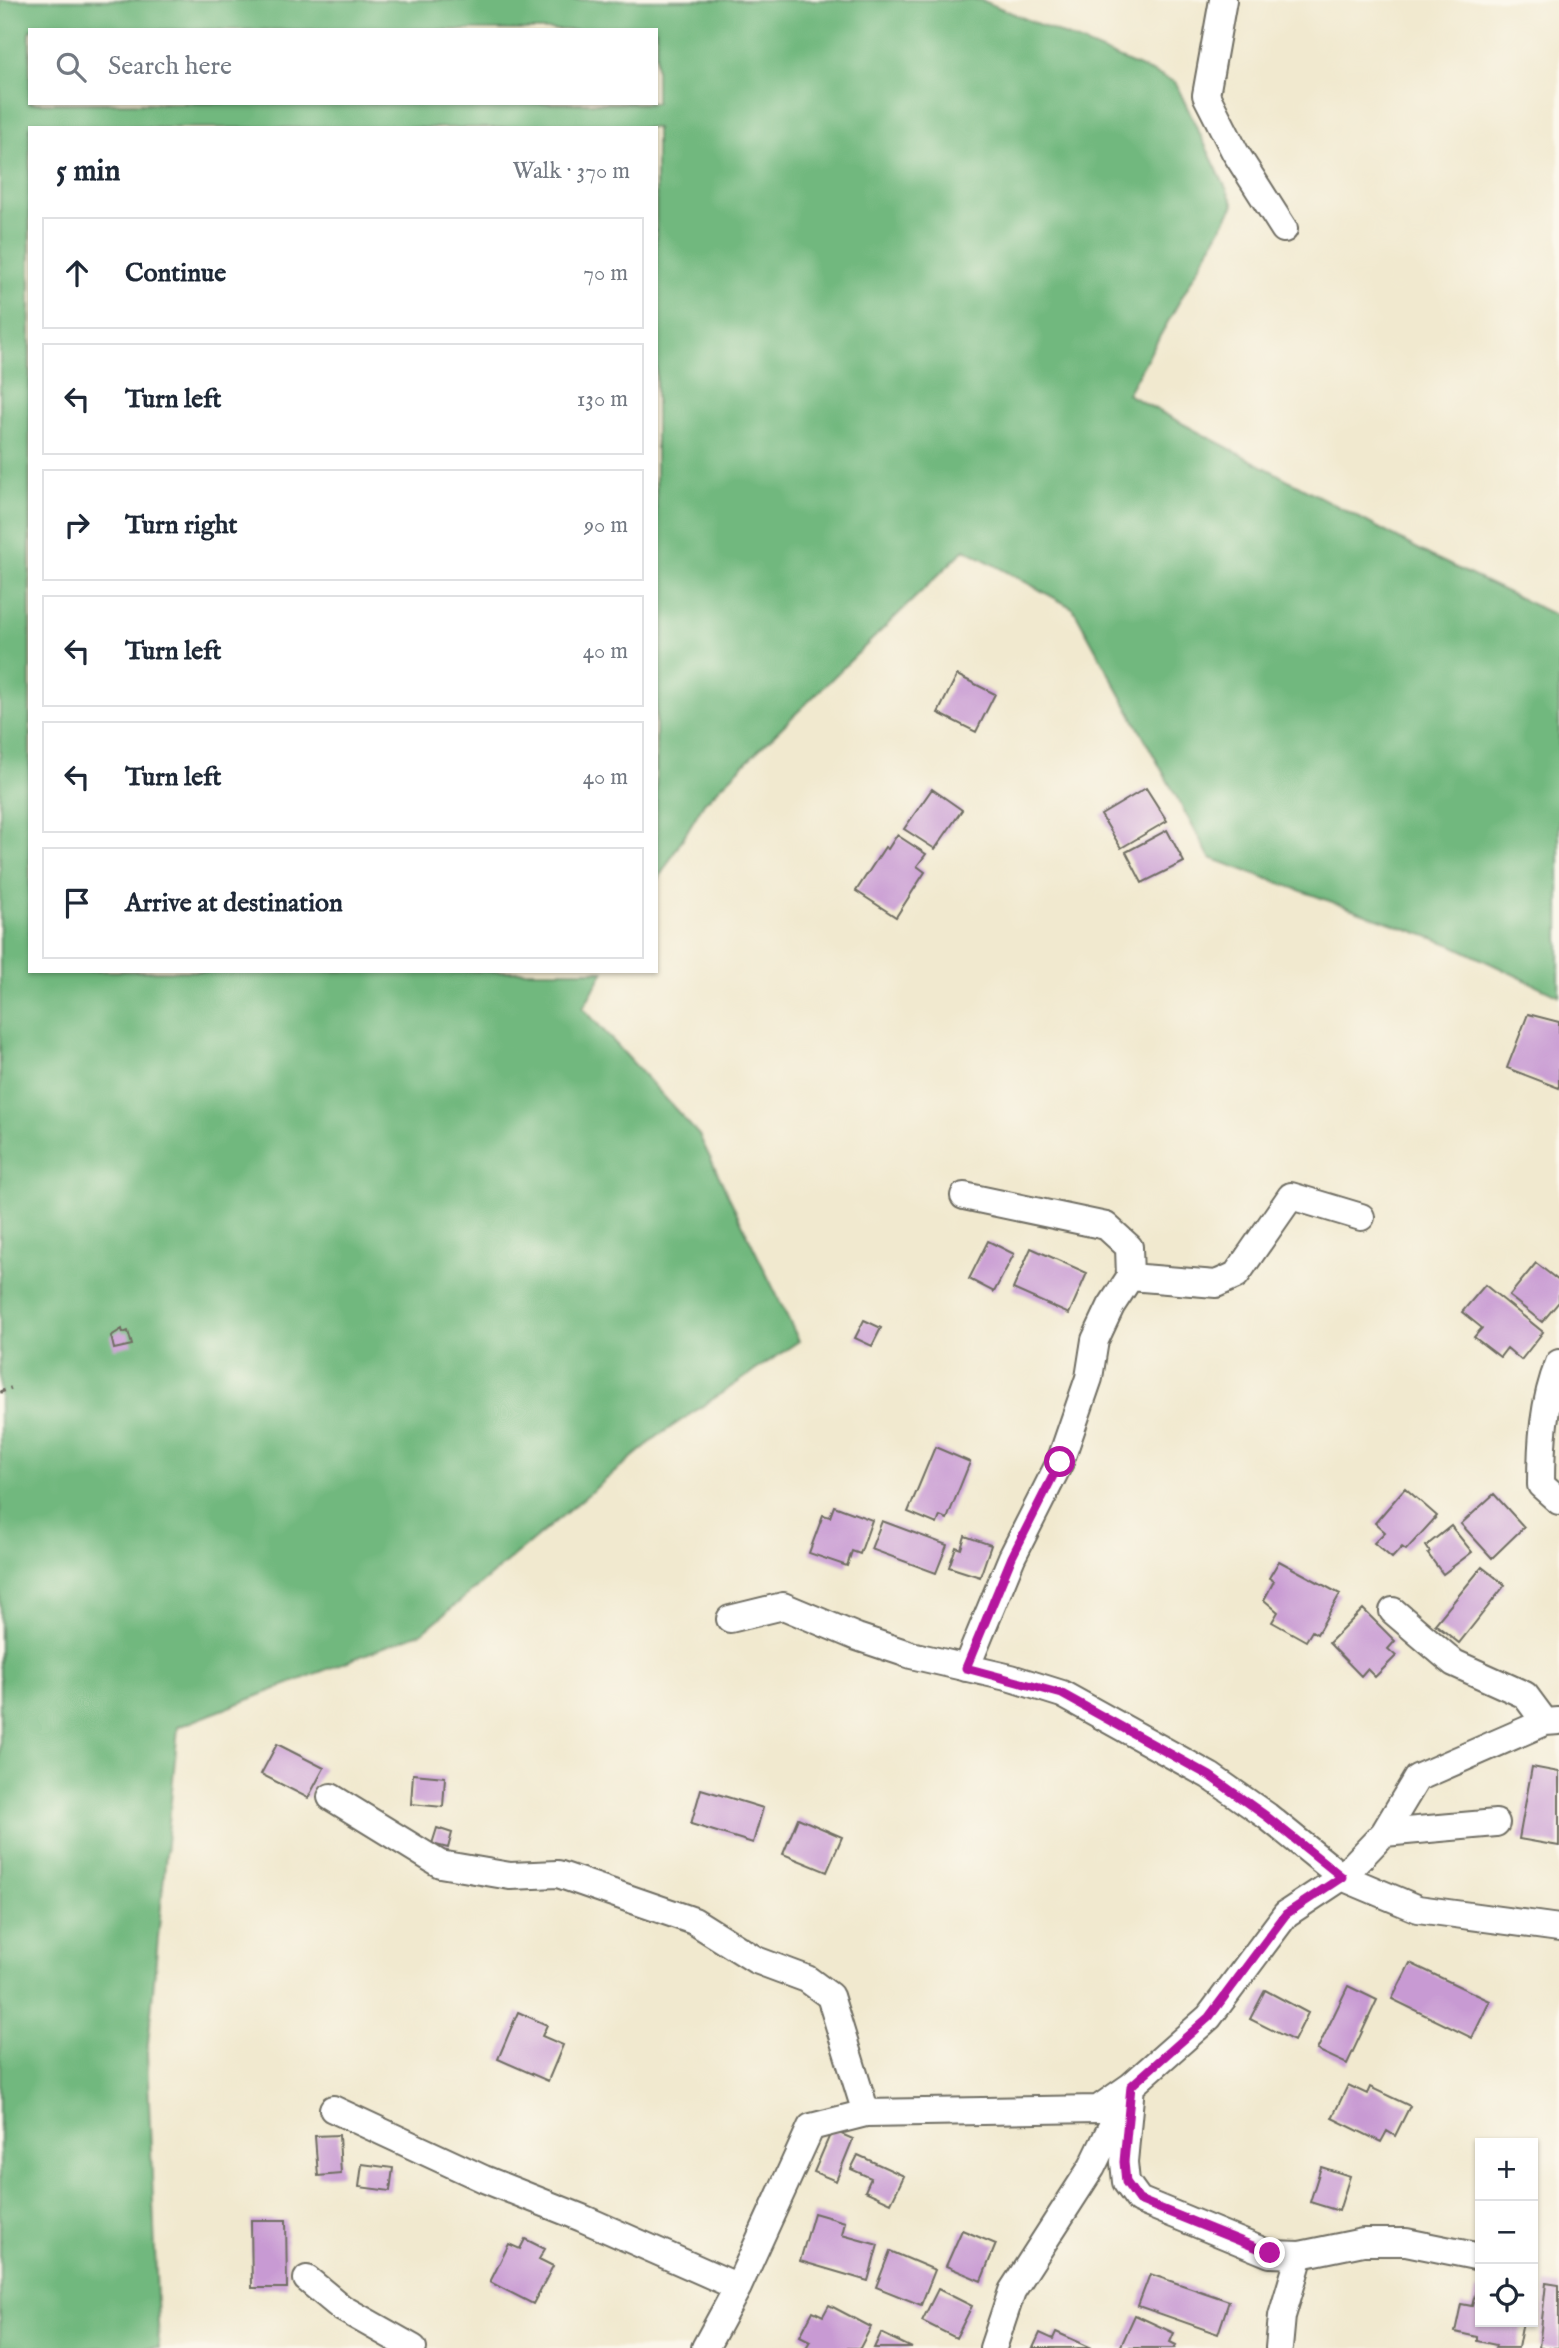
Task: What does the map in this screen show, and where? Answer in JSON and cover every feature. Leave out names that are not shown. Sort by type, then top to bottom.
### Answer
[{"type":"street","points":[[1223,0],[1206,95],[1235,152],[1284,229]]},
{"type":"street","points":[[964,1196],[1106,1226],[1129,1247],[1130,1278],[1111,1306],[1095,1340],[1089,1378],[1060,1462],[1012,1557],[966,1668]]},
{"type":"street","points":[[1130,1278],[1216,1284],[1236,1275],[1291,1196],[1361,1217]]},
{"type":"street","points":[[1559,1363],[1551,1382],[1541,1440],[1541,1485],[1559,1501]]},
{"type":"street","points":[[730,1619],[783,1606],[858,1637],[911,1655],[1062,1694],[1210,1776],[1266,1816],[1342,1877],[1418,1909],[1559,1928]]},
{"type":"street","points":[[705,2348],[738,2287],[811,2127],[866,2113],[1098,2109],[1131,2086],[1209,2017],[1286,1914],[1342,1877],[1384,1833],[1417,1778],[1552,1722],[1525,1695],[1454,1663],[1393,1611]]},
{"type":"street","points":[[331,1797],[440,1864],[510,1875],[558,1874],[694,1921],[756,1961],[807,1979],[830,1996],[866,2113]]},
{"type":"street","points":[[1384,1833],[1496,1823]]},
{"type":"street","points":[[1131,2086],[1125,2172],[1126,2182],[1139,2200],[1270,2253],[1300,2255],[1363,2242],[1406,2242],[1475,2256]]},
{"type":"street","points":[[993,2348],[1012,2291],[1092,2167],[1131,2086]]},
{"type":"street","points":[[333,2109],[484,2179],[582,2218],[738,2287]]},
{"type":"street","points":[[1279,2348],[1282,2316],[1300,2255]]},
{"type":"street","points":[[307,2278],[342,2308],[413,2348]]},
{"type":"path","points":[[0,1392],[11,1388]]},
{"type":"green space","points":[[0,0],[981,0],[1175,82],[1234,205],[1127,394],[1431,556],[1559,617],[1559,996],[1452,945],[1210,858],[1073,608],[965,549],[704,803],[658,880],[658,126],[28,126],[28,973],[603,973],[583,1008],[699,1135],[799,1341],[658,1436],[423,1632],[178,1727],[147,2054],[159,2348],[0,2348]]},
{"type":"building","points":[[957,675],[995,694],[976,732],[938,713]]},
{"type":"building","points":[[1146,788],[1167,821],[1121,848],[1101,815]]},
{"type":"building","points":[[932,789],[962,810],[935,849],[904,829]]},
{"type":"building","points":[[1167,830],[1184,862],[1142,883],[1126,852]]},
{"type":"building","points":[[897,835],[926,854],[917,866],[925,872],[896,917],[856,891],[885,847],[888,849]]},
{"type":"building","points":[[1528,1014],[1559,1022],[1559,1088],[1507,1068]]},
{"type":"building","points":[[988,1241],[1014,1254],[994,1292],[969,1279]]},
{"type":"building","points":[[1031,1248],[1087,1273],[1069,1314],[1013,1289]]},
{"type":"building","points":[[1536,1263],[1559,1281],[1559,1302],[1542,1322],[1509,1296]]},
{"type":"building","points":[[1485,1285],[1543,1332],[1521,1360],[1507,1348],[1500,1357],[1474,1337],[1482,1328],[1462,1312]]},
{"type":"building","points":[[864,1320],[881,1328],[872,1346],[855,1338]]},
{"type":"building","points":[[122,1329],[123,1333],[128,1331],[132,1345],[114,1349],[111,1336]]},
{"type":"building","points":[[935,1447],[970,1462],[947,1519],[940,1516],[937,1524],[908,1512]]},
{"type":"building","points":[[1405,1488],[1437,1516],[1406,1550],[1402,1547],[1392,1558],[1374,1543],[1385,1532],[1375,1523]]},
{"type":"building","points":[[1494,1494],[1524,1527],[1492,1558],[1461,1524]]},
{"type":"building","points":[[834,1506],[872,1520],[860,1554],[852,1551],[847,1566],[809,1553],[823,1515],[830,1517]]},
{"type":"building","points":[[882,1521],[947,1545],[936,1573],[871,1549]]},
{"type":"building","points":[[1451,1526],[1472,1552],[1443,1574],[1428,1554],[1430,1552],[1426,1546]]},
{"type":"building","points":[[965,1536],[991,1545],[980,1577],[949,1567],[956,1547],[961,1549]]},
{"type":"building","points":[[1279,1561],[1340,1594],[1317,1634],[1312,1631],[1306,1641],[1272,1622],[1278,1612],[1264,1600],[1274,1581],[1269,1578]]},
{"type":"building","points":[[1482,1567],[1505,1585],[1459,1643],[1435,1624]]},
{"type":"building","points":[[1363,1609],[1395,1641],[1388,1649],[1396,1656],[1375,1677],[1367,1669],[1361,1676],[1329,1643]]},
{"type":"building","points":[[277,1744],[324,1768],[308,1798],[261,1774]]},
{"type":"building","points":[[1532,1767],[1559,1772],[1559,1846],[1519,1839]]},
{"type":"building","points":[[413,1774],[445,1777],[443,1807],[411,1804]]},
{"type":"building","points":[[701,1789],[763,1808],[753,1843],[691,1824]]},
{"type":"building","points":[[798,1818],[842,1837],[827,1872],[783,1854]]},
{"type":"building","points":[[437,1828],[452,1833],[448,1848],[432,1844]]},
{"type":"building","points":[[1410,1963],[1490,2001],[1472,2038],[1392,1999]]},
{"type":"building","points":[[1348,1986],[1377,2000],[1347,2064],[1317,2050]]},
{"type":"building","points":[[1265,1990],[1308,2013],[1294,2041],[1250,2019]]},
{"type":"building","points":[[518,2012],[547,2025],[542,2036],[563,2045],[548,2081],[498,2059]]},
{"type":"building","points":[[1348,2085],[1367,2094],[1370,2087],[1410,2106],[1395,2136],[1387,2131],[1381,2142],[1332,2118]]},
{"type":"building","points":[[832,2130],[853,2139],[836,2181],[814,2172]]},
{"type":"building","points":[[339,2135],[341,2174],[318,2176],[315,2136]]},
{"type":"building","points":[[858,2155],[904,2176],[891,2203],[865,2191],[871,2178],[851,2169]]},
{"type":"building","points":[[362,2164],[393,2168],[390,2191],[359,2187]]},
{"type":"building","points":[[1321,2167],[1350,2176],[1339,2211],[1310,2202]]},
{"type":"building","points":[[814,2213],[845,2222],[842,2235],[878,2245],[868,2281],[800,2261]]},
{"type":"building","points":[[251,2220],[286,2220],[287,2288],[252,2288]]},
{"type":"building","points":[[962,2230],[996,2244],[981,2281],[946,2266]]},
{"type":"building","points":[[525,2239],[545,2249],[539,2259],[553,2266],[533,2304],[490,2282],[509,2244],[520,2249]]},
{"type":"building","points":[[890,2251],[935,2270],[921,2305],[876,2287]]},
{"type":"building","points":[[1150,2274],[1229,2301],[1218,2334],[1138,2306]]},
{"type":"building","points":[[1546,2283],[1559,2285],[1559,2348],[1539,2348]]},
{"type":"building","points":[[938,2289],[972,2306],[956,2338],[922,2321]]},
{"type":"building","points":[[1475,2294],[1475,2327],[1522,2327],[1518,2348],[1495,2348],[1496,2345],[1477,2341],[1477,2337],[1455,2332],[1461,2304],[1472,2306]]},
{"type":"building","points":[[829,2305],[871,2327],[860,2348],[806,2348],[810,2341],[800,2336],[813,2311],[823,2316]]},
{"type":"building","points":[[1135,2315],[1174,2333],[1170,2342],[1176,2345],[1174,2348],[1120,2348]]},
{"type":"building","points":[[1056,2332],[1092,2348],[1033,2348],[1040,2333],[1053,2339]]},
{"type":"building","points":[[881,2333],[912,2348],[874,2348]]},
{"type":"route","points":[[1060,1462],[1012,1557],[966,1668],[1011,1678],[1062,1694],[1210,1776],[1266,1816],[1342,1877],[1286,1914],[1209,2017],[1131,2086],[1124,2162],[1126,2182],[1139,2200],[1270,2253]]}]
